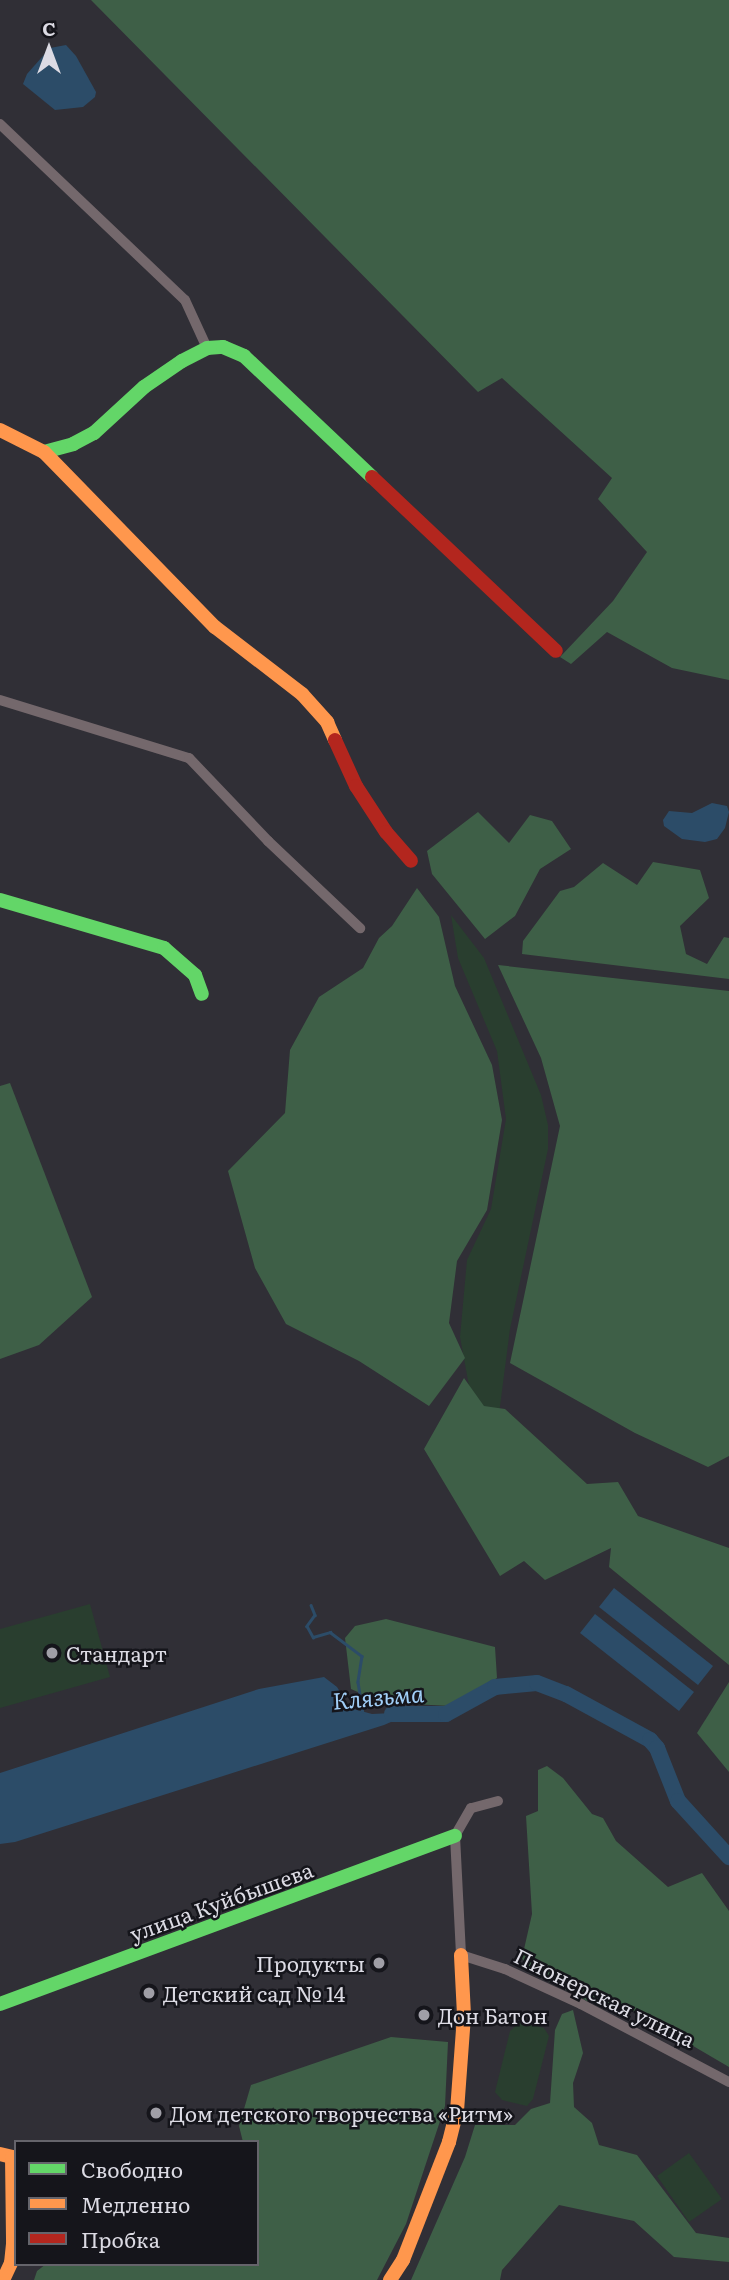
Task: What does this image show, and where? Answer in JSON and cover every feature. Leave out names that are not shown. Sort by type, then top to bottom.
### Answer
[{"type":"street","points":[[0,124],[185,300],[207,348]]},
{"type":"street","points":[[44,452],[73,444],[94,433],[144,387],[207,348],[223,347],[244,356],[556,651]]},
{"type":"street","points":[[0,430],[44,452],[215,627],[302,694],[327,722],[356,786],[386,832],[411,861]]},
{"type":"street","points":[[0,700],[189,758],[268,841],[360,928]]},
{"type":"street","points":[[0,900],[164,948],[195,975],[202,994]]},
{"type":"street","points":[[390,2280],[403,2260],[449,2142],[457,2111],[464,2015],[455,1836],[471,1808],[498,1801]]},
{"type":"street","name":"улица Куйбышева","points":[[0,2004],[455,1836]]},
{"type":"street","name":"Пионерская улица","points":[[461,1955],[505,1969],[582,2004],[729,2082]]},
{"type":"street","points":[[0,2154],[12,2157],[13,2244],[11,2263],[3,2280]]},
{"type":"green space","points":[[91,0],[729,0],[729,680],[672,668],[607,632],[571,664],[560,657],[613,601],[647,552],[598,499],[612,478],[502,378],[478,392]]},
{"type":"green space","points":[[478,812],[509,843],[530,815],[552,821],[571,849],[540,869],[515,916],[485,939],[432,874],[427,851]]},
{"type":"green space","points":[[653,862],[700,870],[709,898],[680,926],[686,954],[707,964],[724,937],[729,938],[729,979],[522,954],[523,941],[560,891],[574,887],[603,863],[637,885]]},
{"type":"green space","points":[[417,888],[439,917],[455,986],[492,1065],[502,1120],[487,1210],[457,1261],[449,1323],[465,1358],[429,1406],[359,1361],[286,1324],[255,1268],[228,1171],[285,1113],[290,1050],[319,997],[363,968],[379,938],[392,926]]},
{"type":"green space","points":[[451,915],[484,958],[541,1095],[548,1125],[548,1149],[510,1329],[499,1414],[474,1413],[460,1337],[467,1260],[491,1209],[506,1119],[497,1051],[458,958]]},
{"type":"green space","points":[[498,965],[729,991],[729,1456],[708,1467],[635,1433],[510,1363],[560,1126],[541,1058]]},
{"type":"green space","points":[[10,1083],[92,1297],[39,1345],[0,1359],[0,1086]]},
{"type":"green space","points":[[464,1378],[484,1406],[505,1409],[587,1484],[618,1482],[638,1516],[729,1548],[729,1665],[609,1567],[611,1548],[545,1580],[524,1561],[500,1576],[424,1449]]},
{"type":"green space","name":"Стандарт","points":[[90,1604],[110,1677],[0,1708],[0,1629]]},
{"type":"green space","points":[[386,1619],[495,1647],[497,1678],[451,1706],[411,1704],[384,1692],[366,1697],[351,1689],[345,1638],[355,1626]]},
{"type":"green space","points":[[729,1682],[729,1772],[697,1733]]},
{"type":"green space","points":[[547,1766],[563,1778],[592,1814],[603,1818],[616,1841],[668,1887],[702,1873],[729,1911],[729,2067],[630,2009],[587,2001],[529,1971],[522,1958],[532,1914],[526,1816],[538,1811],[538,1770]]},
{"type":"green space","points":[[573,2010],[583,2053],[573,2083],[574,2107],[592,2123],[599,2145],[637,2155],[696,2233],[729,2238],[729,2262],[674,2257],[634,2221],[559,2205],[502,2270],[500,2280],[411,2280],[465,2157],[475,2125],[515,2125],[531,2109],[550,2103],[555,2030],[562,2014]]},
{"type":"green space","points":[[520,2022],[544,2028],[549,2036],[533,2099],[527,2106],[502,2100],[495,2092],[510,2031]]},
{"type":"green space","points":[[391,2037],[448,2042],[445,2106],[406,2224],[377,2280],[34,2280],[37,2271],[43,2266],[259,2266],[259,2140],[242,2140],[239,2126],[251,2085]]},
{"type":"green space","points":[[689,2153],[722,2199],[689,2222],[657,2176]]},
{"type":"water","points":[[66,45],[76,56],[96,92],[95,97],[83,107],[55,110],[23,84],[27,74],[50,48]]},
{"type":"water","points":[[712,803],[727,806],[729,812],[725,828],[717,839],[705,842],[682,839],[664,826],[663,820],[669,811],[692,813]]},
{"type":"water","points":[[614,1588],[713,1666],[698,1685],[599,1607]]},
{"type":"water","points":[[595,1614],[694,1692],[679,1711],[580,1633]]},
{"type":"water","points":[[324,1677],[337,1687],[350,1708],[372,1714],[414,1712],[384,1725],[15,1842],[0,1844],[0,1773],[259,1689]]},
{"type":"waterway","points":[[311,1605],[315,1615],[307,1626],[313,1637],[330,1632],[362,1656],[358,1682],[363,1712]]},
{"type":"waterway","name":"Клязьма","points":[[392,1714],[446,1714],[495,1687],[537,1683],[566,1694],[650,1740],[657,1748],[678,1801],[729,1857]]},
{"type":"traffic: fast","points":[[44,452],[73,444],[94,433],[144,387],[182,361],[207,348],[223,347],[244,356],[372,477]]},
{"type":"traffic: fast","points":[[0,900],[164,948],[195,975],[202,994]]},
{"type":"traffic: fast","points":[[0,2004],[455,1836]]},
{"type":"traffic: slow","points":[[0,430],[44,452],[215,627],[302,694],[327,722],[335,740]]},
{"type":"traffic: slow","points":[[390,2280],[403,2260],[449,2142],[457,2111],[464,2015],[461,1955]]},
{"type":"traffic: slow","points":[[0,2154],[12,2157],[13,2244],[11,2263],[3,2280]]},
{"type":"traffic: jam","points":[[372,477],[556,651]]},
{"type":"traffic: jam","points":[[335,740],[356,786],[386,832],[411,861]]},
{"type":"place","name":"Стандарт","points":[[52,1653]]},
{"type":"place","name":"Продукты","points":[[379,1963]]},
{"type":"place","name":"Детский сад № 14","points":[[149,1993]]},
{"type":"place","name":"Дон Батон","points":[[424,2015]]},
{"type":"place","name":"Дом детского творчества «Ритм»","points":[[156,2113]]}]
